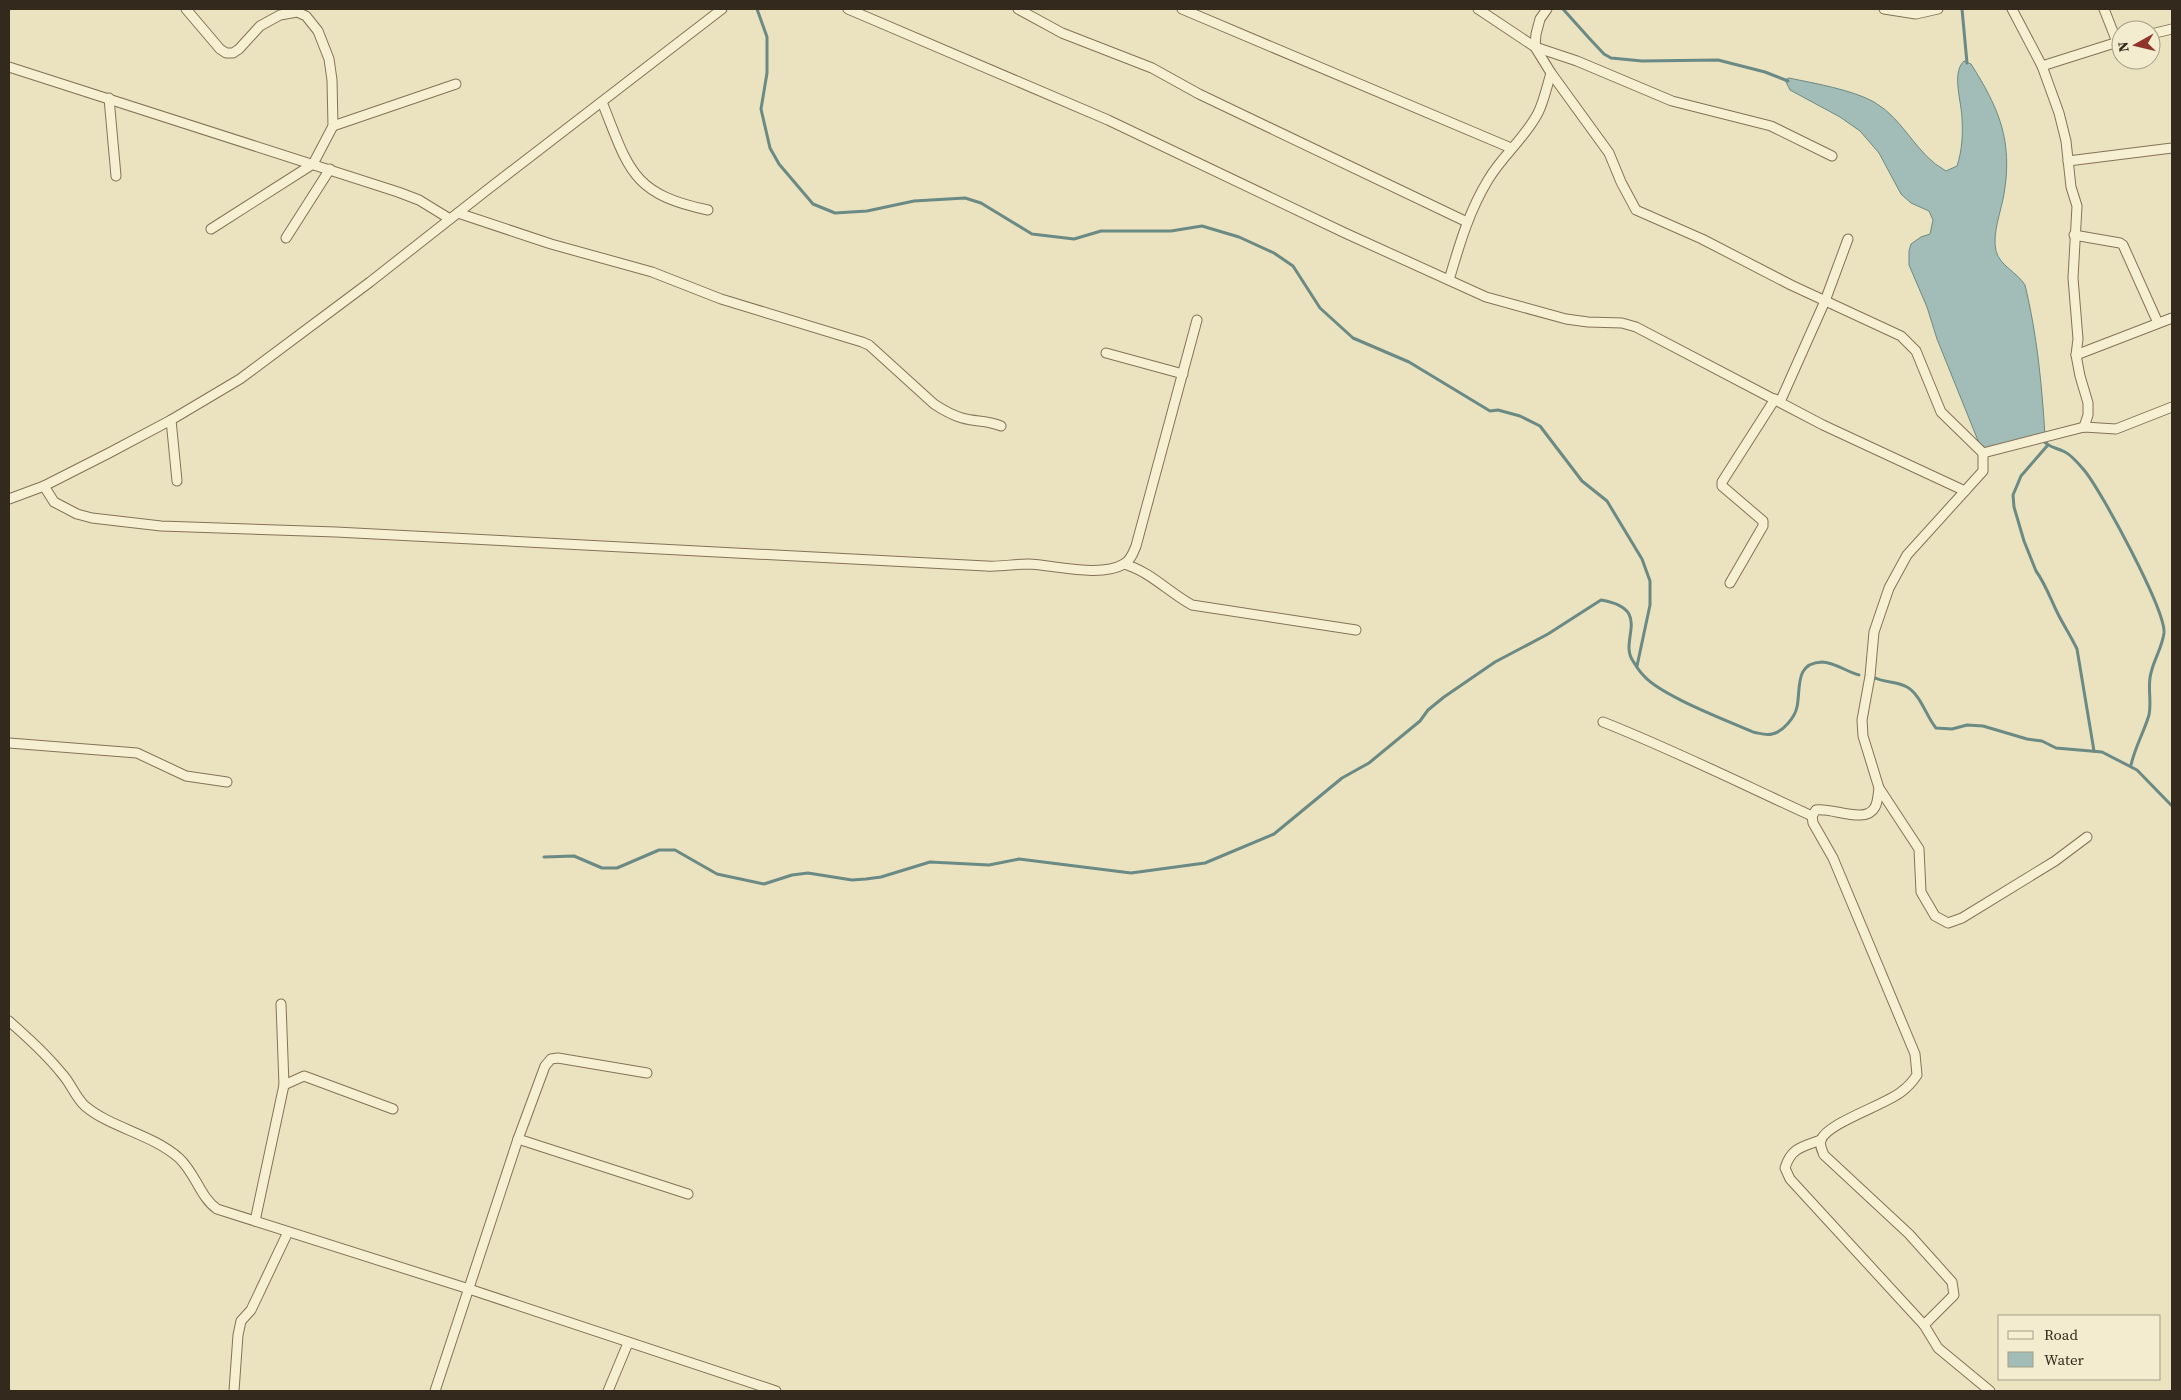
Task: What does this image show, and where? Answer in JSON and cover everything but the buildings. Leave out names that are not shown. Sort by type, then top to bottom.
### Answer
[{"type":"street","points":[[186,9],[220,49],[226,53],[233,53],[240,49],[260,26],[280,15],[297,12],[306,16],[318,31],[329,60],[332,80],[333,126],[313,164],[211,229]]},
{"type":"street","points":[[9,499],[44,486],[171,420],[240,380],[370,282],[722,9]]},
{"type":"street","points":[[848,9],[1108,120],[1486,297],[1534,312],[1566,319],[1622,323],[1636,328],[1877,451],[1965,491]]},
{"type":"street","points":[[1018,9],[1062,32],[1152,68],[1199,94],[1467,222]]},
{"type":"street","points":[[1182,9],[1511,148]]},
{"type":"street","points":[[1478,9],[1535,47],[1578,61],[1672,100],[1771,126],[1832,156]]},
{"type":"street","points":[[1547,9],[1538,26],[1535,47],[1551,73],[1609,153],[1621,182],[1636,210],[1702,239],[1825,301],[1901,336],[1916,351],[1941,412],[1983,453],[1983,471],[1908,555],[1885,598],[1874,632],[1870,676],[1862,720],[1863,736],[1880,788],[1919,849],[1921,892],[1927,904],[1935,916],[1948,923],[1970,913],[2055,861],[2087,837]]},
{"type":"street","points":[[1884,9],[1916,14],[1938,9]]},
{"type":"street","points":[[2012,9],[2042,66],[2066,141],[2071,187],[2077,206],[2072,278],[2078,340],[2076,355],[2088,403],[2088,415],[2084,427]]},
{"type":"street","points":[[2104,9],[2111,24]]},
{"type":"street","points":[[2042,66],[2111,44]]},
{"type":"street","points":[[9,66],[330,169],[419,200],[450,219]]},
{"type":"street","points":[[1449,280],[1467,222],[1486,183],[1511,148],[1529,128],[1539,111],[1551,73]]},
{"type":"street","points":[[333,126],[456,84]]},
{"type":"street","points":[[109,98],[116,176]]},
{"type":"street","points":[[602,102],[627,164],[643,184],[680,204],[708,210]]},
{"type":"street","points":[[2068,161],[2172,148]]},
{"type":"street","points":[[286,238],[330,169]]},
{"type":"street","points":[[458,213],[551,244],[652,272],[721,299],[862,342],[869,345],[934,404],[963,418],[986,420],[1001,426]]},
{"type":"street","points":[[2074,235],[2120,243],[2123,246],[2158,323]]},
{"type":"street","points":[[1730,583],[1763,526],[1763,520],[1722,486],[1722,482],[1777,400],[1825,301],[1848,239]]},
{"type":"street","points":[[2076,355],[2172,318]]},
{"type":"street","points":[[44,486],[54,502],[77,514],[92,518],[161,526],[336,532],[986,566],[1027,564],[1100,570],[1124,564],[1131,558],[1136,546],[1197,320]]},
{"type":"street","points":[[1106,353],[1183,374]]},
{"type":"street","points":[[1983,453],[2084,427],[2116,429],[2172,407]]},
{"type":"street","points":[[171,420],[176,481]]},
{"type":"street","points":[[1124,564],[1147,573],[1180,599],[1192,605],[1356,630]]},
{"type":"street","points":[[1603,722],[1666,747],[1686,759],[1812,816]]},
{"type":"street","points":[[9,743],[137,753],[175,772],[227,782]]},
{"type":"street","points":[[1880,788],[1876,807],[1872,812],[1862,816],[1824,808],[1816,810],[1812,816],[1813,823],[1832,858],[1852,902],[1915,1054],[1918,1065],[1917,1075],[1902,1092],[1882,1104],[1843,1122],[1826,1134],[1821,1140],[1820,1146],[1824,1155],[1909,1234],[1952,1282],[1955,1290],[1954,1295],[1924,1324]]},
{"type":"street","points":[[255,1221],[284,1084],[281,1004]]},
{"type":"street","points":[[9,1021],[65,1076],[84,1105],[161,1145],[177,1157],[196,1179],[210,1204],[217,1209],[468,1289],[776,1391]]},
{"type":"street","points":[[435,1391],[518,1139],[545,1066],[551,1060],[558,1058],[647,1073]]},
{"type":"street","points":[[284,1084],[304,1076],[393,1109]]},
{"type":"street","points":[[518,1139],[688,1194]]},
{"type":"street","points":[[1821,1140],[1798,1148],[1788,1157],[1785,1168],[1790,1180],[1924,1324],[1938,1348],[1990,1391]]},
{"type":"street","points":[[234,1391],[238,1335],[241,1321],[251,1310],[288,1232]]},
{"type":"street","points":[[608,1391],[628,1343]]},
{"type":"water","points":[[1964,61],[1971,64],[1989,95],[1996,110],[2005,141],[2006,175],[1995,244],[2001,261],[2025,285],[2033,322],[2045,436],[1983,453],[1909,265],[1911,244],[1921,237],[1930,234],[1933,220],[1929,211],[1911,203],[1901,194],[1879,153],[1860,131],[1840,117],[1790,90],[1785,80],[1789,78],[1833,87],[1874,102],[1894,118],[1926,156],[1946,171],[1957,166],[1961,149],[1962,112],[1958,88],[1958,73]]},
{"type":"waterway","points":[[757,9],[767,37],[767,73],[761,109],[770,148],[779,164],[813,204],[835,213],[867,211],[914,201],[965,198],[981,203],[1032,234],[1074,239],[1101,231],[1171,231],[1202,226],[1239,237],[1274,253],[1293,266],[1320,308],[1353,338],[1409,362],[1490,411],[1498,410],[1520,416],[1540,426],[1582,481],[1607,501],[1642,559],[1650,581],[1650,605],[1637,666]]},
{"type":"waterway","points":[[1563,9],[1604,54],[1611,58],[1642,61],[1718,60],[1765,72],[1788,81]]},
{"type":"waterway","points":[[1962,9],[1967,63]]},
{"type":"waterway","points":[[2042,439],[2050,446],[2070,455],[2092,482],[2131,551],[2162,620],[2163,638],[2150,678],[2149,715],[2131,765]]},
{"type":"waterway","points":[[2047,446],[2021,476],[2013,495],[2014,507],[2024,541],[2036,571],[2077,649],[2094,751]]},
{"type":"waterway","points":[[544,857],[574,856],[602,868],[617,868],[659,850],[675,850],[717,874],[764,884],[792,875],[808,873],[852,880],[866,879],[881,877],[930,862],[989,865],[1019,859],[1131,873],[1205,863],[1274,834],[1342,778],[1369,763],[1420,721],[1428,710],[1444,697],[1495,662],[1548,634],[1601,600],[1617,604],[1626,610],[1631,626],[1629,653],[1640,671],[1653,684],[1695,707],[1753,732],[1765,735],[1772,734],[1788,724],[1797,707],[1800,678],[1807,667],[1813,663],[1827,662],[1859,675]]},
{"type":"waterway","points":[[1873,677],[1903,685],[1912,691],[1920,700],[1936,728],[1952,729],[1967,725],[1983,726],[2027,739],[2042,741],[2056,748],[2102,752],[2137,770],[2172,806]]}]
